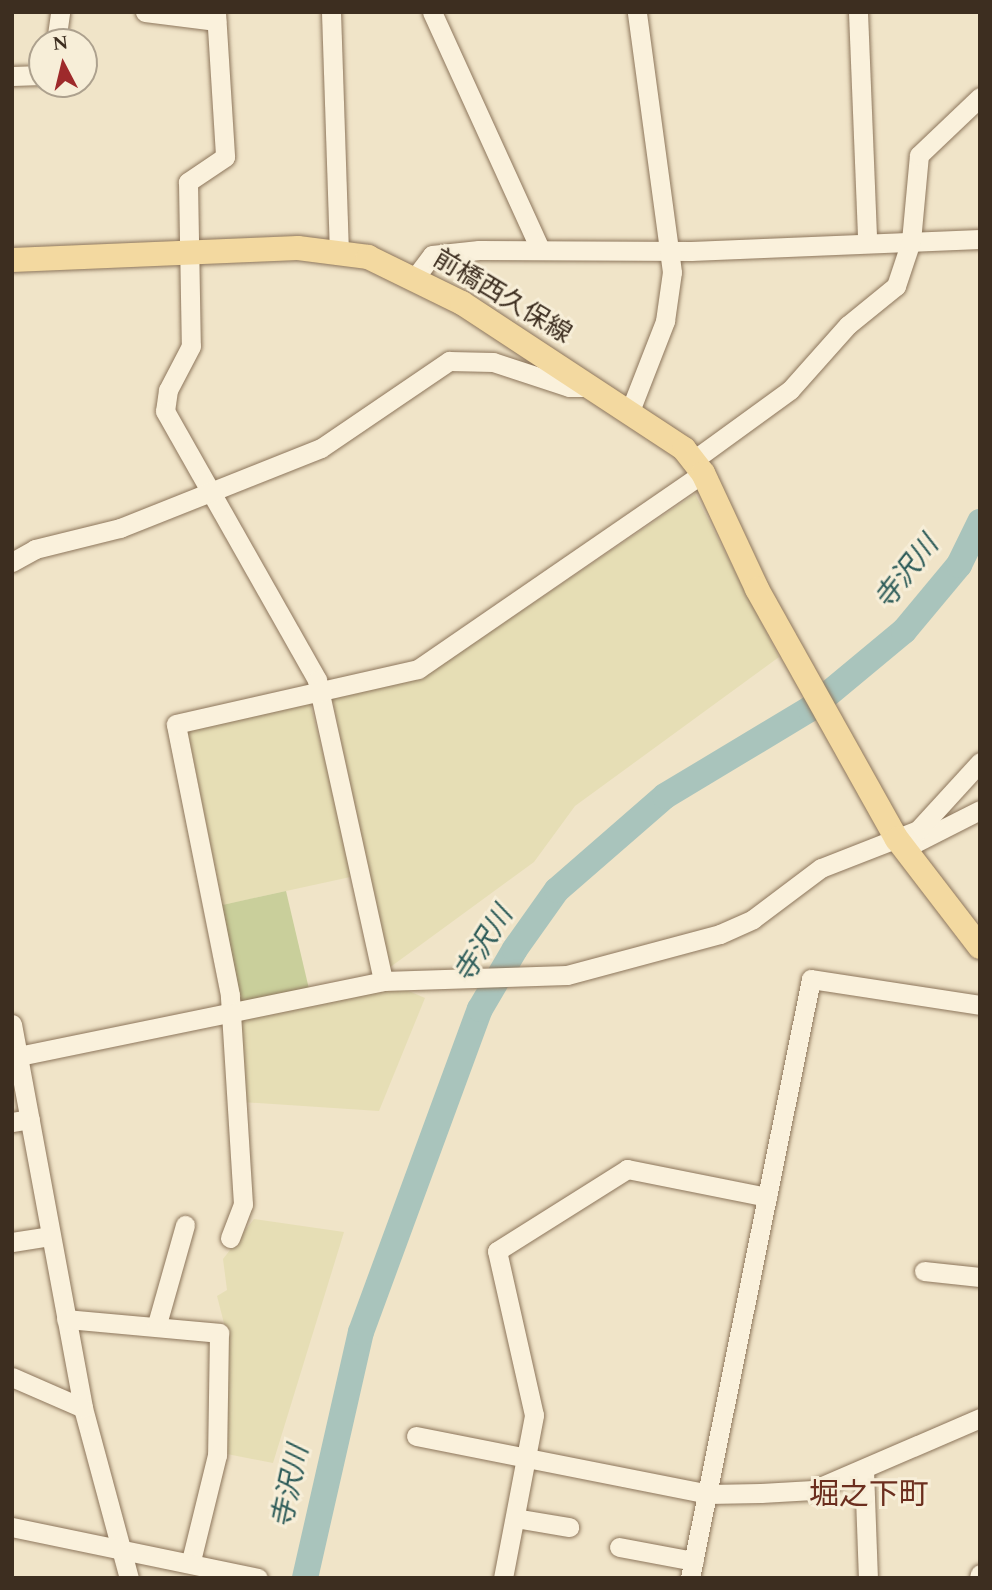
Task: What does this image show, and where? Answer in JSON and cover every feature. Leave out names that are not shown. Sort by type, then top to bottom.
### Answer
[{"type":"main road","name":"前橋西久保線","points":[[12,260],[191,252],[339,251],[414,279],[593,386],[630,411],[699,466],[757,589],[900,844]]},
{"type":"main road","points":[[900,844],[980,947]]},
{"type":"street","points":[[145,12],[216,17],[225,157],[188,182],[191,346],[163,402],[169,425],[211,489],[320,692],[383,981]]},
{"type":"street","points":[[331,12],[339,251]]},
{"type":"street","points":[[432,12],[539,247]]},
{"type":"street","points":[[630,411],[665,321],[671,251],[637,12]]},
{"type":"street","points":[[858,12],[867,242]]},
{"type":"street","points":[[230,1238],[243,1204],[231,1012],[176,724],[418,669],[699,466],[790,390],[848,326],[888,295],[901,278],[911,242],[919,155],[980,97]]},
{"type":"street","points":[[414,279],[432,255],[539,247],[671,251],[980,239]]},
{"type":"street","points":[[12,562],[35,549],[120,528],[211,489],[331,443],[442,363],[493,362],[569,387],[593,386]]},
{"type":"street","points":[[900,844],[918,830],[980,762]]},
{"type":"street","points":[[19,1056],[383,981],[525,978],[591,971],[736,928],[821,868],[900,844],[980,810]]},
{"type":"street","points":[[619,1546],[692,1569],[811,979],[980,1005]]},
{"type":"street","points":[[12,1024],[19,1056],[21,1120],[50,1236],[83,1408],[130,1578]]},
{"type":"street","points":[[503,1578],[534,1415],[497,1251],[627,1169],[767,1197]]},
{"type":"street","points":[[157,1324],[185,1225]]},
{"type":"street","points":[[12,1242],[50,1236]]},
{"type":"street","points":[[924,1271],[980,1277]]},
{"type":"street","points":[[66,1319],[216,1330],[221,1340],[218,1455],[191,1561]]},
{"type":"street","points":[[12,1377],[83,1408]]},
{"type":"street","points":[[416,1436],[708,1494],[813,1490],[980,1418]]},
{"type":"street","points":[[864,1470],[867,1578]]},
{"type":"street","points":[[515,1518],[569,1527]]},
{"type":"street","points":[[12,1527],[191,1561],[258,1578]]},
{"type":"shaded area","points":[[695,494],[779,657],[575,806],[534,862],[389,968],[332,697],[428,674]]},
{"type":"shaded area","points":[[310,703],[355,876],[218,906],[184,729]]},
{"type":"shaded area","points":[[397,986],[425,998],[379,1111],[242,1102],[241,1018]]},
{"type":"shaded area","points":[[254,1219],[344,1232],[273,1463],[227,1454],[227,1335],[217,1296],[227,1290],[223,1259]]},
{"type":"green space","points":[[286,891],[309,989],[239,1002],[218,906]]},
{"type":"waterway","name":"寺沢川","points":[[305,1578],[361,1332],[480,1009],[515,949],[557,890],[665,796],[810,709],[904,631],[959,565],[980,522]]},
{"type":"district","name":"堀之下町","points":[[869,1495]]}]
